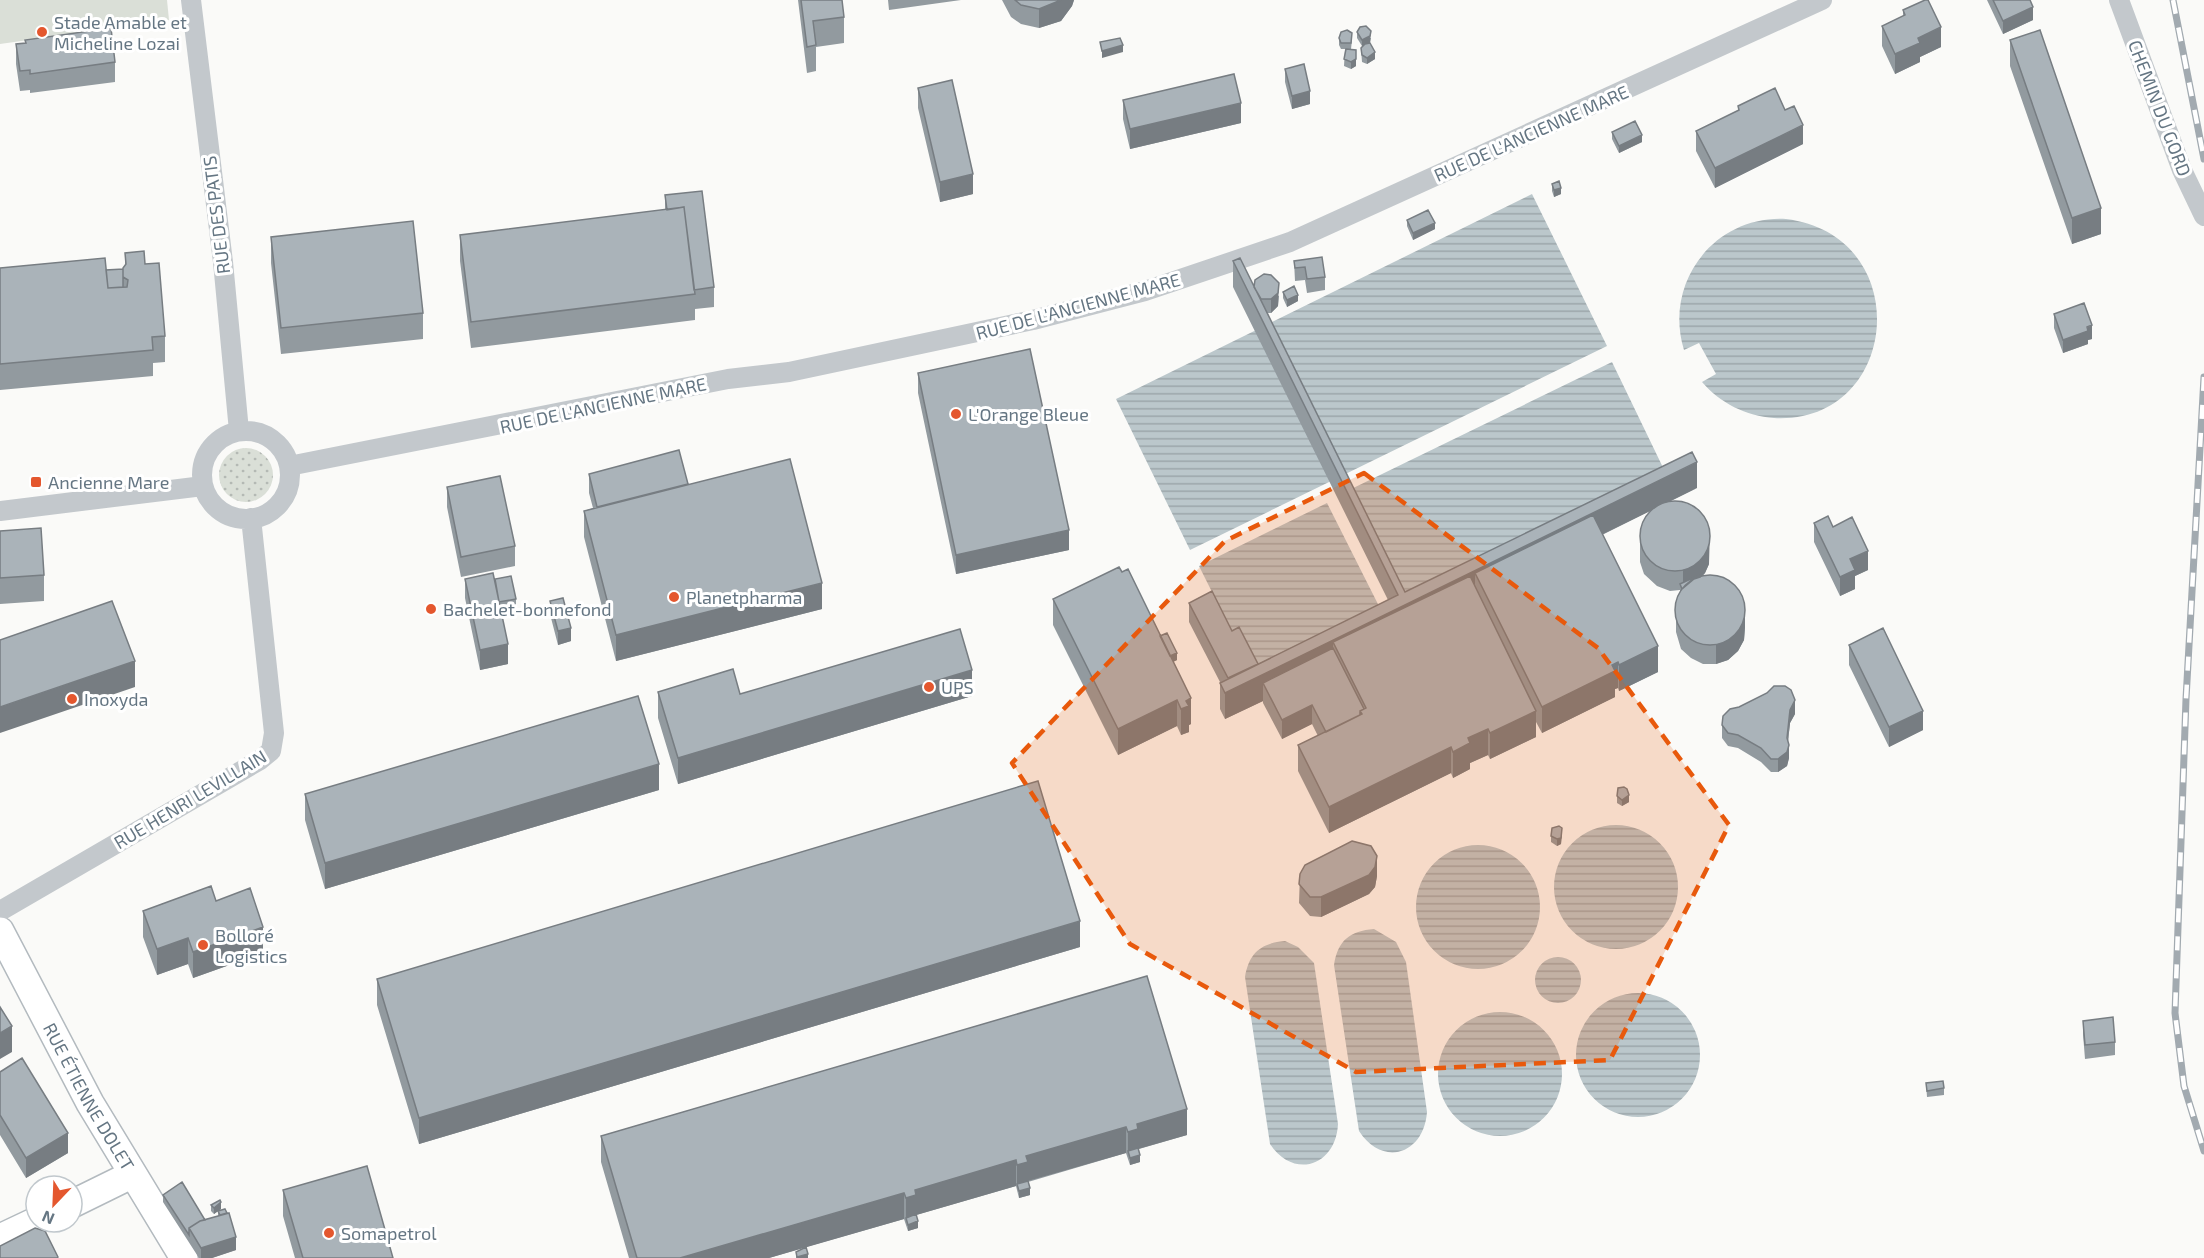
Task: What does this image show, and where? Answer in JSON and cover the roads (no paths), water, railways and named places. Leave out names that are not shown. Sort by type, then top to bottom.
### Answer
[{"type":"street","name":"RUE DES PATIS","points":[[191,0],[223,262],[239,431]]},
{"type":"street","name":"RUE DE L'ANCIENNE MARE","points":[[289,466],[728,379],[789,372],[891,352],[972,335],[1145,291],[1290,242],[1822,0]]},
{"type":"street","name":"CHEMIN DU GORD","points":[[2119,0],[2182,170],[2204,216]]},
{"type":"street","points":[[239,431],[250,431],[271,439],[286,456],[289,466],[288,487],[278,505],[261,516],[251,518],[226,514],[212,502],[203,486],[203,468],[209,450],[227,435],[239,431]]},
{"type":"street","points":[[0,511],[203,486]]},
{"type":"street","name":"RUE HENRI LEVILLAIN","points":[[0,911],[260,760],[271,751],[274,733],[251,518]]},
{"type":"street","name":"RUE ÉTIENNE DOLET","points":[[0,931],[41,1012],[131,1175],[184,1258]]},
{"type":"street","points":[[84,1198],[131,1175]]},
{"type":"street","points":[[0,1238],[24,1227]]},
{"type":"railway","points":[[2173,0],[2204,159]]},
{"type":"railway","points":[[2204,377],[2186,699],[2175,1013],[2184,1086],[2204,1151]]},
{"type":"place","name":"Stade Amable et Micheline Lozai","points":[[42,32]]},
{"type":"place","name":"L'Orange Bleue","points":[[956,414]]},
{"type":"place","name":"Ancienne Mare","points":[[36,482]]},
{"type":"place","name":"Planetpharma","points":[[674,597]]},
{"type":"place","name":"Bachelet-bonnefond","points":[[431,609]]},
{"type":"place","name":"UPS","points":[[929,687]]},
{"type":"place","name":"Inoxyda","points":[[72,699]]},
{"type":"place","name":"Bolloré Logistics","points":[[203,945]]},
{"type":"place","name":"Somapetrol","points":[[329,1233]]}]
